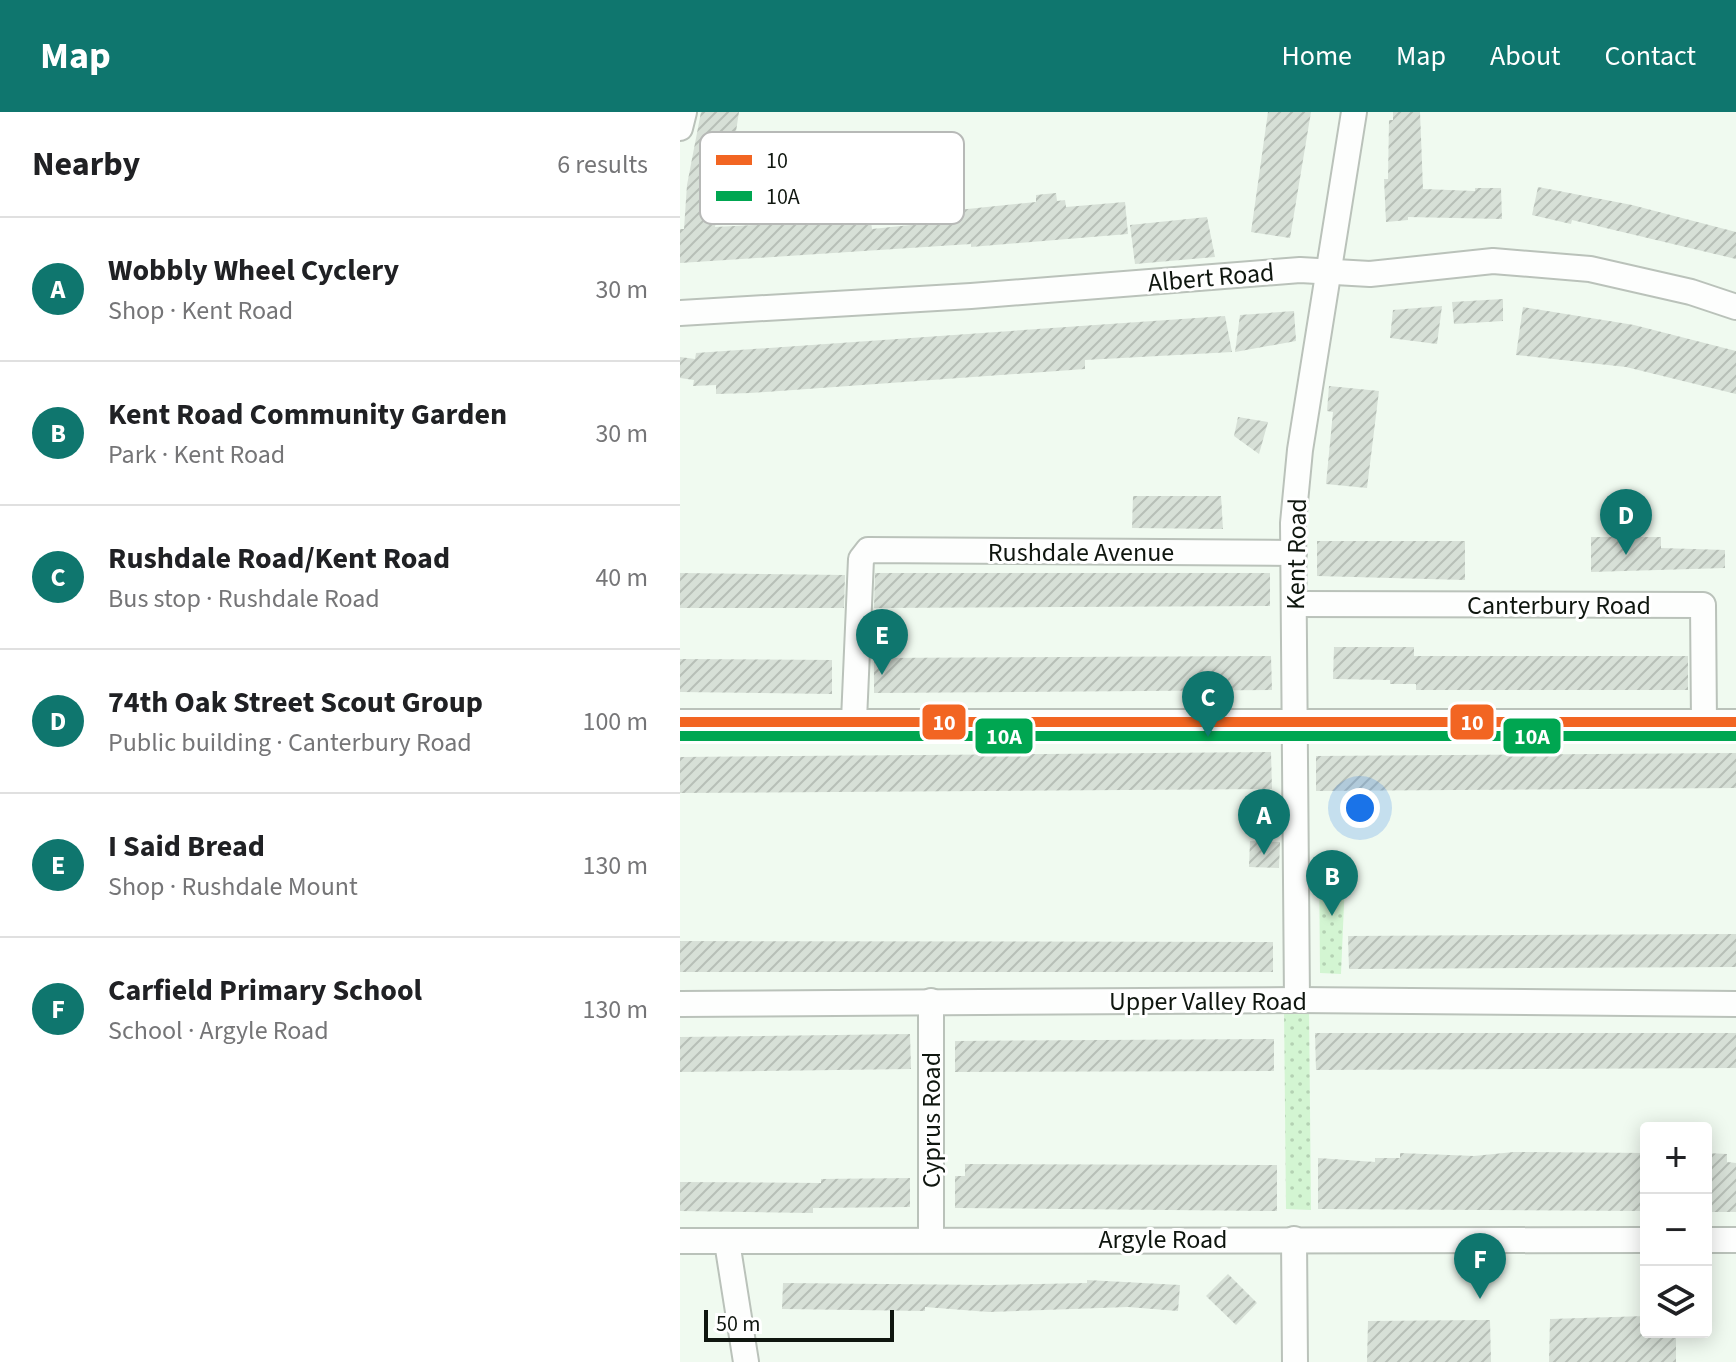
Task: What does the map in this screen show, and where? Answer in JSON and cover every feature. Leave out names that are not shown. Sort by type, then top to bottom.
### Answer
[{"type":"street","points":[[680,128],[684,112]]},
{"type":"street","name":"Kent Road","points":[[1297,1000],[1294,553],[1300,450],[1354,112]]},
{"type":"street","name":"Albert Road","points":[[680,313],[971,296],[1300,270],[1370,274],[1493,261],[1590,269],[1691,292],[1736,307]]},
{"type":"street","name":"Rushdale Avenue","points":[[854,720],[861,559],[868,550],[1294,553]]},
{"type":"street","name":"Canterbury Road","points":[[1295,604],[1703,605],[1704,723]]},
{"type":"street","points":[[680,722],[1736,722]]},
{"type":"street","name":"Upper Valley Road","points":[[680,1004],[1297,1000],[1736,1004]]},
{"type":"street","name":"Cyprus Road","points":[[931,1001],[931,1239]]},
{"type":"street","points":[[1294,1239],[1295,1362]]},
{"type":"street","name":"Argyle Road","points":[[680,1241],[1640,1240]]},
{"type":"street","points":[[1712,1240],[1736,1240]]},
{"type":"street","points":[[727,1242],[746,1362]]},
{"type":"green space","points":[[1319,857],[1346,858],[1341,974],[1320,973]]},
{"type":"green space","points":[[1284,1006],[1309,1006],[1311,1210],[1286,1209]]},
{"type":"building","points":[[701,112],[739,112],[736,132],[700,132],[700,224],[716,224],[715,227],[871,224],[872,229],[911,224],[964,224],[964,209],[1036,202],[1036,195],[1056,193],[1057,201],[1065,200],[1066,207],[1125,202],[1128,234],[971,247],[971,244],[680,263],[680,229],[684,229],[687,185]]},
{"type":"building","points":[[1268,112],[1311,112],[1290,238],[1251,232]]},
{"type":"building","points":[[1393,112],[1420,112],[1423,189],[1475,191],[1475,188],[1501,188],[1502,219],[1408,217],[1408,220],[1386,222],[1384,179],[1388,179],[1389,120],[1393,120]]},
{"type":"building","points":[[1538,187],[1632,205],[1736,232],[1736,259],[1572,220],[1571,224],[1532,215]]},
{"type":"building","points":[[1207,217],[1215,257],[1135,264],[1130,225]]},
{"type":"building","points":[[1503,299],[1503,321],[1454,324],[1452,302]]},
{"type":"building","points":[[1442,306],[1437,344],[1390,338],[1393,310]]},
{"type":"building","points":[[1523,307],[1634,325],[1736,351],[1736,394],[1626,367],[1516,355]]},
{"type":"building","points":[[1294,311],[1296,341],[1235,352],[1240,315]]},
{"type":"building","points":[[1225,316],[1232,352],[1085,360],[1085,369],[716,394],[716,385],[693,386],[694,380],[680,378],[680,357],[695,359],[696,353]]},
{"type":"building","points":[[1329,386],[1379,391],[1367,488],[1326,484],[1333,412],[1327,411]]},
{"type":"building","points":[[1238,417],[1268,422],[1259,454],[1234,436]]},
{"type":"building","points":[[1133,496],[1221,496],[1223,529],[1132,528]]},
{"type":"building","points":[[1591,537],[1661,537],[1661,548],[1725,550],[1725,568],[1591,572]]},
{"type":"building","points":[[1317,541],[1465,541],[1465,580],[1317,576]]},
{"type":"building","points":[[680,573],[845,575],[844,608],[680,608]]},
{"type":"building","points":[[875,573],[1270,573],[1270,606],[874,608]]},
{"type":"building","points":[[1334,647],[1414,647],[1414,656],[1688,656],[1688,690],[1416,690],[1416,684],[1390,684],[1390,680],[1333,679]]},
{"type":"building","points":[[1271,656],[1272,690],[874,693],[874,658]]},
{"type":"building","points":[[680,659],[832,660],[832,694],[680,692]]},
{"type":"building","points":[[1271,752],[1272,789],[680,793],[680,757]]},
{"type":"building","points":[[1736,753],[1736,788],[1316,791],[1316,756]]},
{"type":"building","points":[[1250,841],[1280,842],[1279,868],[1249,867]]},
{"type":"building","points":[[1736,934],[1736,967],[1349,969],[1348,936]]},
{"type":"building","points":[[680,941],[1273,942],[1273,972],[680,972]]},
{"type":"building","points":[[1315,1033],[1736,1033],[1736,1068],[1316,1070]]},
{"type":"building","points":[[910,1034],[911,1069],[680,1072],[680,1037]]},
{"type":"building","points":[[1274,1039],[1274,1071],[955,1072],[955,1041]]},
{"type":"building","points":[[1514,1152],[1640,1153],[1640,1211],[1318,1209],[1318,1158],[1375,1162],[1375,1158],[1400,1158],[1400,1153],[1474,1156]]},
{"type":"building","points":[[1712,1153],[1727,1154],[1727,1162],[1736,1163],[1736,1212],[1712,1212]]},
{"type":"building","points":[[965,1164],[1277,1165],[1277,1211],[955,1208],[955,1176],[965,1176]]},
{"type":"building","points":[[910,1178],[910,1207],[813,1208],[813,1213],[680,1211],[680,1182],[821,1183],[821,1179]]},
{"type":"building","points":[[1228,1274],[1257,1303],[1236,1325],[1206,1296]]},
{"type":"building","points":[[1087,1280],[1180,1285],[1178,1311],[1128,1307],[989,1312],[925,1307],[925,1311],[782,1309],[783,1283],[989,1285],[1087,1283]]},
{"type":"building","points":[[1640,1316],[1640,1338],[1676,1338],[1676,1362],[1549,1362],[1550,1319]]},
{"type":"building","points":[[1490,1320],[1491,1362],[1367,1362],[1368,1321]]},
{"type":"transit line","name":"10","points":[[680,722],[1736,722]]},
{"type":"transit line","name":"10A","points":[[680,736],[1736,736]]},
{"type":"place","name":"74th Oak Street Scout Group","points":[[1626,555]]},
{"type":"place","name":"I Said Bread","points":[[882,675]]},
{"type":"place","name":"Rushdale Road/Kent Road","points":[[1208,737]]},
{"type":"place","name":"Wobbly Wheel Cyclery","points":[[1264,855]]},
{"type":"place","name":"Kent Road Community Garden","points":[[1332,916]]},
{"type":"place","name":"Carfield Primary School","points":[[1480,1299]]}]
